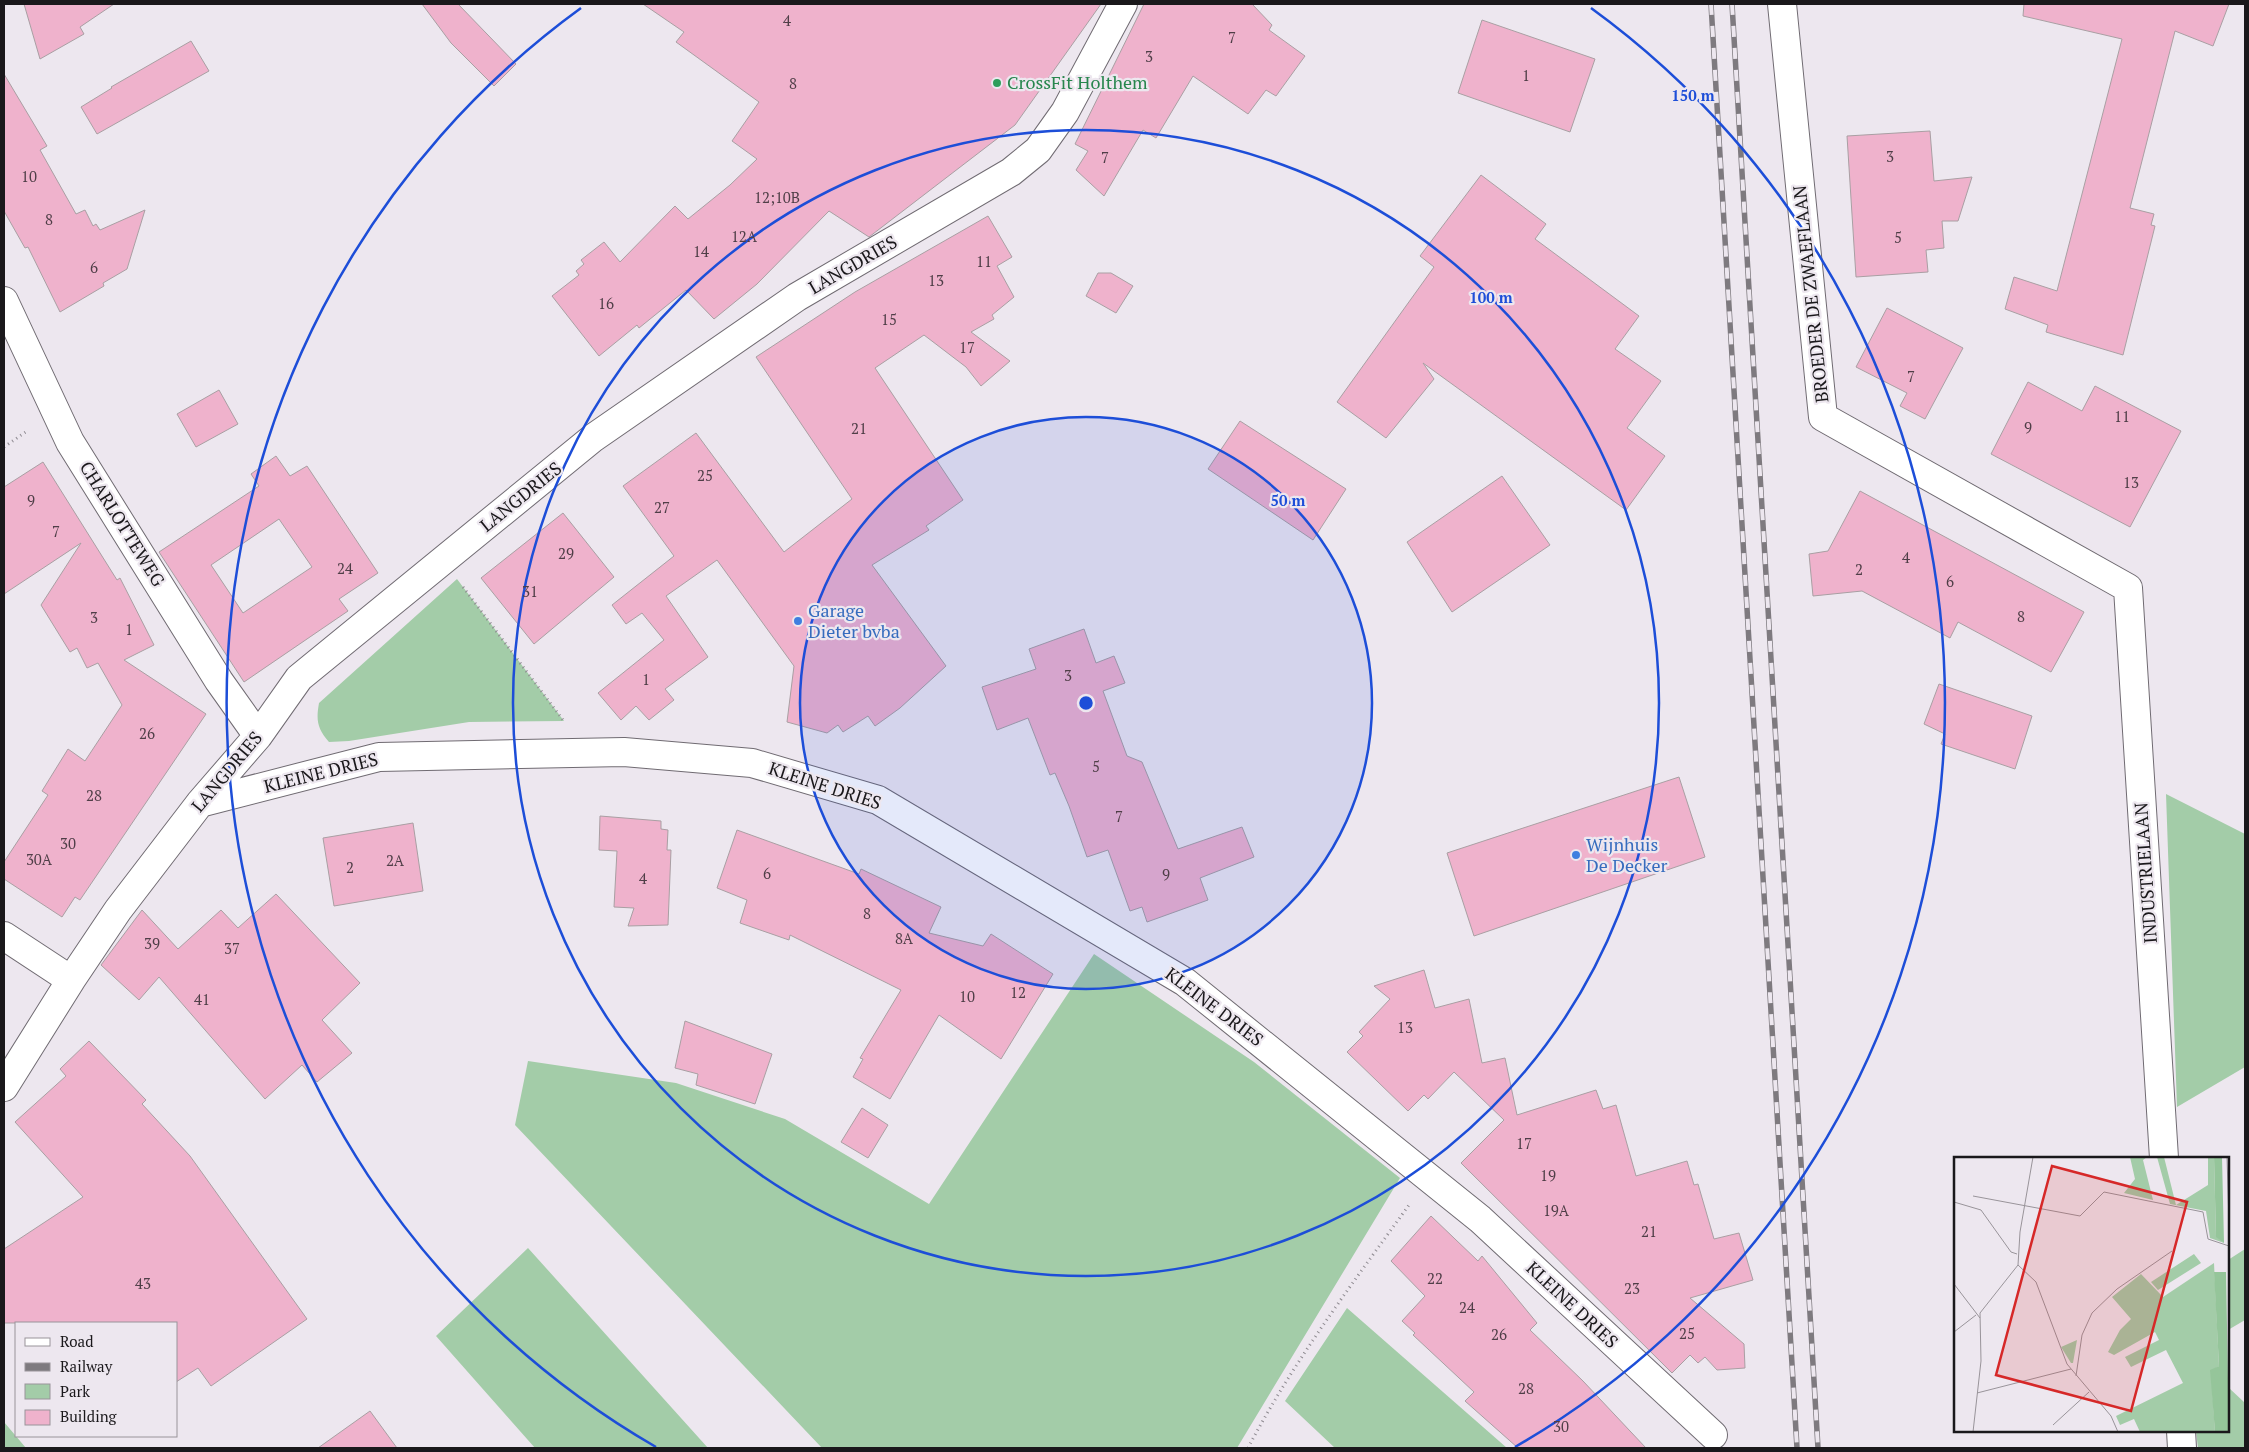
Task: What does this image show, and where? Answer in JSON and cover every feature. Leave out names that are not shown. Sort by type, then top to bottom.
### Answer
[{"type":"street","name":"LANGDRIES","points":[[4,1088],[70,980],[118,910],[200,803],[258,736],[299,678],[594,438],[797,297],[1011,172],[1038,150],[1065,112],[1122,4]]},
{"type":"street","name":"BROEDER DE ZWAEFLAAN","points":[[1782,4],[1823,417],[2128,588]]},
{"type":"street","name":"CHARLOTTEWEG","points":[[4,301],[70,442],[219,680],[258,736]]},
{"type":"street","name":"INDUSTRIELAAN","points":[[2128,588],[2164,1157]]},
{"type":"street","name":"KLEINE DRIES","points":[[200,803],[379,757],[590,752],[624,752],[752,763],[878,800],[1185,982],[1480,1220],[1712,1435]]},
{"type":"street","points":[[4,936],[70,980]]},
{"type":"street","points":[[2181,1432],[2182,1448]]},
{"type":"path","points":[[444,560],[564,721],[590,752]]},
{"type":"path","points":[[1248,1448],[1271,1403],[1338,1302],[1429,1178]]},
{"type":"green space","points":[[457,579],[564,721],[469,722],[349,741],[329,742],[318,724],[319,703]]},
{"type":"green space","points":[[2166,794],[2245,834],[2245,1067],[2177,1107]]},
{"type":"green space","points":[[1094,954],[1254,1062],[1400,1178],[1237,1448],[822,1448],[515,1125],[528,1061],[676,1083],[785,1119],[929,1204]]},
{"type":"green space","points":[[528,1248],[708,1448],[535,1448],[436,1336]]},
{"type":"green space","points":[[2245,1249],[2245,1320],[2229,1329],[2229,1259]]},
{"type":"green space","points":[[1347,1308],[1507,1448],[1335,1448],[1285,1401]]},
{"type":"green space","points":[[2229,1388],[2245,1403],[2245,1448],[2198,1448],[2196,1432],[2229,1432]]},
{"type":"green space","points":[[4,1422],[26,1448],[4,1448]]},
{"type":"building","points":[[24,4],[114,4],[80,27],[84,34],[40,59]]},
{"type":"building","points":[[422,4],[458,4],[516,64],[494,86],[451,43]]},
{"type":"building","points":[[643,4],[1101,4],[1015,125],[869,237],[829,211],[757,284],[714,319],[686,290],[639,328],[637,325],[599,356],[552,296],[579,275],[576,271],[584,264],[581,260],[604,242],[620,262],[675,206],[688,219],[730,185],[757,159],[732,141],[759,102],[676,42],[684,32]]},
{"type":"building","points":[[1144,4],[1252,4],[1272,25],[1269,30],[1305,56],[1276,96],[1266,90],[1248,114],[1193,76],[1156,138],[1143,130],[1104,196],[1076,170],[1088,151],[1075,144]]},
{"type":"building","points":[[2024,4],[2229,4],[2213,46],[2175,31],[2130,208],[2154,214],[2151,225],[2155,226],[2123,355],[2046,332],[2048,325],[2005,309],[2014,277],[2057,291],[2122,39],[2023,16]]},
{"type":"building","points":[[1482,20],[1595,59],[1570,132],[1458,93]]},
{"type":"building","points":[[191,41],[209,71],[97,134],[81,107],[111,87]]},
{"type":"building","points":[[4,74],[47,146],[40,150],[76,214],[85,210],[93,226],[96,224],[100,230],[145,210],[127,269],[103,283],[104,286],[60,312],[28,247],[25,248],[4,211]]},
{"type":"building","points":[[1930,131],[1934,181],[1972,177],[1958,221],[1942,221],[1944,248],[1926,250],[1928,272],[1856,277],[1847,136]]},
{"type":"building","points":[[1481,175],[1546,224],[1535,239],[1639,316],[1615,349],[1661,381],[1627,428],[1665,456],[1626,510],[1423,363],[1434,379],[1386,438],[1337,402],[1434,267],[1420,256]]},
{"type":"building","points":[[988,216],[1012,257],[997,266],[1014,297],[992,315],[994,319],[971,332],[1010,361],[981,386],[966,367],[924,335],[875,368],[963,500],[926,526],[929,530],[872,565],[946,666],[900,708],[875,726],[868,716],[843,732],[838,725],[827,733],[787,722],[794,666],[717,560],[666,596],[708,657],[665,689],[674,700],[649,720],[636,706],[621,720],[598,693],[664,640],[642,613],[626,624],[612,605],[674,556],[623,486],[696,433],[784,552],[852,499],[756,357],[855,292]]},
{"type":"building","points":[[1098,273],[1111,273],[1133,286],[1116,313],[1086,296]]},
{"type":"building","points":[[1887,308],[1963,348],[1925,419],[1900,406],[1907,393],[1856,367]]},
{"type":"building","points":[[2028,382],[2082,411],[2095,386],[2181,431],[2130,527],[1991,454]]},
{"type":"building","points":[[219,390],[238,424],[196,447],[177,414]]},
{"type":"building","points":[[1240,421],[1346,489],[1313,540],[1208,469]]},
{"type":"building","points":[[276,456],[290,476],[307,466],[378,573],[339,599],[348,611],[244,682],[159,552],[259,486],[251,474]],"holes":[[[279,519],[312,567],[243,613],[211,565]]]},
{"type":"building","points":[[43,462],[117,580],[120,578],[154,645],[124,660],[206,714],[80,900],[75,897],[62,917],[4,879],[4,862],[48,795],[42,791],[68,749],[85,761],[122,705],[98,663],[87,668],[77,648],[70,652],[41,605],[81,543],[4,594],[4,487]]},
{"type":"building","points":[[1502,476],[1550,545],[1452,612],[1407,542]]},
{"type":"building","points":[[1860,491],[2084,612],[2051,672],[1958,622],[1950,638],[1862,591],[1813,596],[1809,554],[1828,551]]},
{"type":"building","points":[[563,513],[614,577],[534,644],[481,578]]},
{"type":"building","points":[[1084,629],[1096,663],[1114,656],[1125,683],[1103,691],[1127,756],[1142,762],[1178,849],[1242,827],[1254,857],[1200,878],[1208,900],[1147,922],[1142,907],[1130,911],[1108,850],[1087,857],[1055,773],[1050,775],[1028,718],[997,730],[982,687],[1036,669],[1029,649]]},
{"type":"building","points":[[1939,684],[2032,716],[2015,769],[1941,744],[1945,734],[1924,724]]},
{"type":"building","name":"Wijnhuis De Decker","points":[[1679,777],[1705,857],[1474,936],[1447,853]]},
{"type":"building","points":[[600,816],[661,821],[661,829],[668,830],[667,850],[671,850],[668,925],[628,926],[634,908],[614,907],[617,851],[599,850]]},
{"type":"building","points":[[413,823],[423,891],[334,906],[323,838]]},
{"type":"building","points":[[737,830],[859,874],[861,869],[941,907],[929,933],[983,946],[991,934],[1053,974],[1001,1059],[939,1015],[890,1099],[853,1077],[863,1059],[860,1058],[901,990],[790,935],[789,940],[740,923],[747,900],[717,888]]},
{"type":"building","points":[[276,894],[360,983],[322,1020],[352,1053],[317,1082],[302,1065],[265,1099],[159,977],[139,1000],[101,965],[142,910],[178,949],[221,910],[238,928]]},
{"type":"building","points":[[1424,970],[1435,1008],[1469,999],[1482,1063],[1505,1058],[1517,1115],[1596,1090],[1603,1109],[1616,1105],[1636,1176],[1687,1161],[1694,1185],[1698,1184],[1714,1239],[1739,1233],[1753,1280],[1690,1298],[1744,1344],[1745,1368],[1717,1370],[1705,1357],[1698,1363],[1690,1355],[1672,1373],[1461,1163],[1504,1120],[1454,1072],[1428,1099],[1424,1095],[1408,1111],[1347,1052],[1363,1036],[1359,1032],[1390,999],[1374,986]]},
{"type":"building","points":[[685,1021],[772,1054],[755,1104],[696,1085],[698,1074],[675,1068]]},
{"type":"building","points":[[89,1041],[146,1100],[142,1104],[190,1156],[307,1319],[211,1386],[198,1368],[178,1381],[178,1322],[4,1323],[4,1249],[83,1197],[15,1122],[66,1076],[60,1069]]},
{"type":"building","points":[[862,1108],[888,1125],[868,1158],[841,1142]]},
{"type":"building","points":[[1431,1216],[1478,1261],[1482,1256],[1537,1323],[1530,1330],[1583,1381],[1646,1448],[1518,1448],[1465,1401],[1474,1392],[1413,1335],[1415,1333],[1402,1321],[1425,1296],[1391,1261]]},
{"type":"building","points":[[370,1411],[397,1448],[318,1448]]},
{"type":"railway","points":[[1711,4],[1797,1448]]},
{"type":"railway","points":[[1732,4],[1818,1448]]},
{"type":"place","name":"CrossFit Holthem","points":[[997,83]]},
{"type":"place","name":"Garage Dieter bvba","points":[[798,621]]},
{"type":"place","name":"Wijnhuis De Decker","points":[[1576,855]]}]
